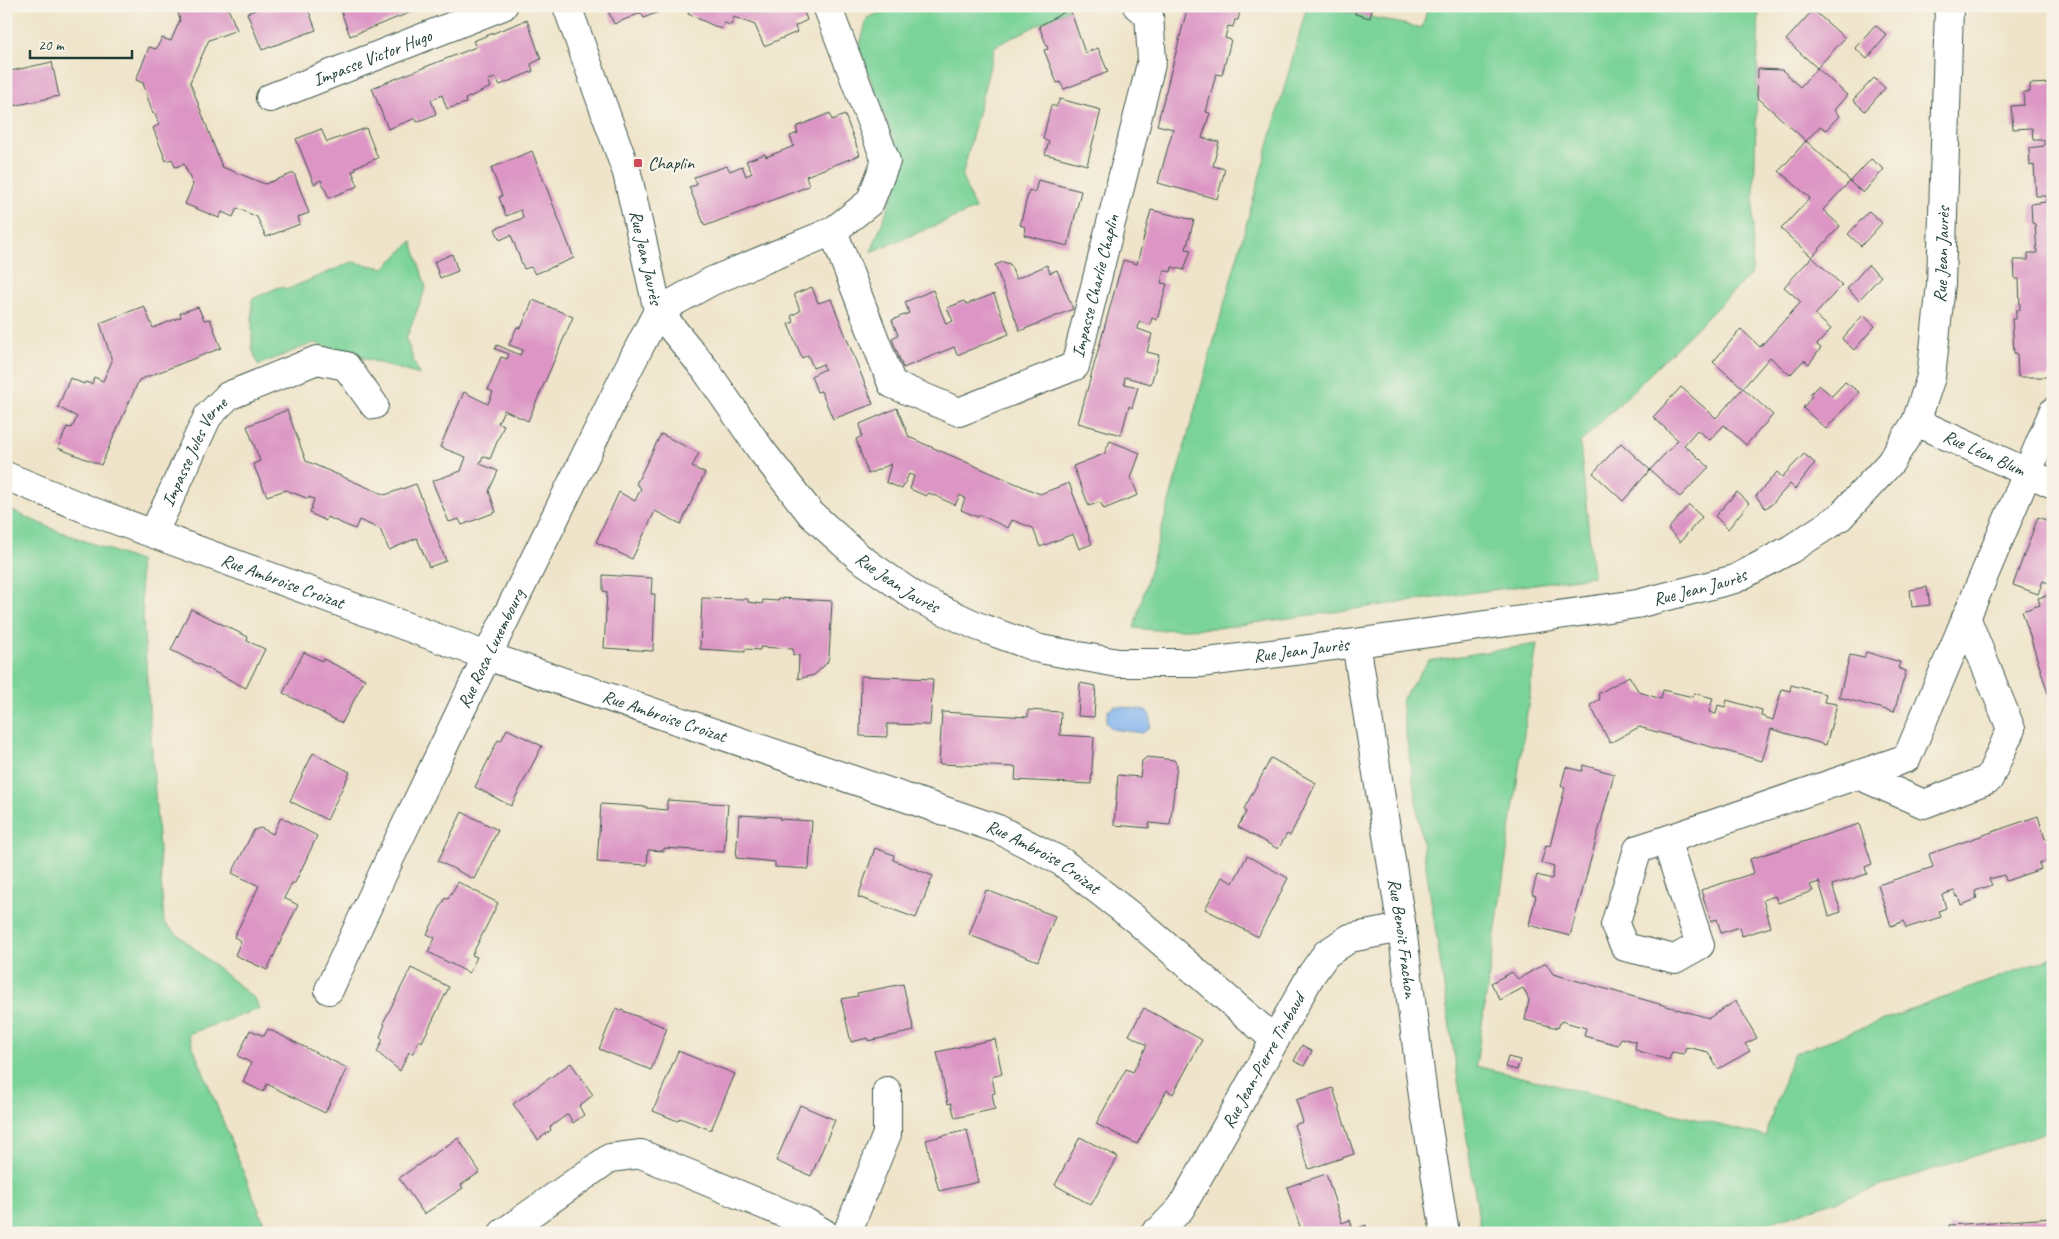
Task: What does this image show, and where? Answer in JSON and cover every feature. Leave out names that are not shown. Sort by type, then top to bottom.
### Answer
[{"type":"street","name":"Impasse Victor Hugo","points":[[270,98],[503,6]]},
{"type":"street","name":"Rue Jean Jaurès","points":[[567,6],[627,173],[658,312],[705,369],[761,450],[811,514],[860,558],[917,598],[976,626],[1040,649],[1118,663],[1200,662],[1356,643],[1638,604],[1735,579],[1791,549],[1840,517],[1890,464],[1916,422],[1931,377],[1941,284],[1950,6]]},
{"type":"street","name":"Impasse Charlie Chaplin","points":[[833,231],[892,384],[959,412],[1075,366],[1152,60],[1148,15],[1137,6]]},
{"type":"street","points":[[658,312],[712,281],[833,231],[870,202],[886,161],[835,9]]},
{"type":"street","name":"Rue Rosa Luxembourg","points":[[329,990],[487,656],[658,312]]},
{"type":"street","name":"Impasse Jules Verne","points":[[154,532],[208,416],[228,396],[317,360],[346,366],[374,405]]},
{"type":"street","points":[[1666,840],[1907,758],[2053,412]]},
{"type":"street","name":"Rue Léon Blum","points":[[1916,422],[2026,474],[2053,484]]},
{"type":"street","name":"Rue Ambroise Croizat","points":[[6,476],[91,511],[154,532],[487,656],[998,829],[1062,862],[1135,919],[1275,1040]]},
{"type":"street","points":[[1858,775],[1924,804],[1990,779],[2011,729],[1966,617]]},
{"type":"street","name":"Rue Benoit Frachon","points":[[1356,643],[1402,928],[1424,1104],[1445,1233]]},
{"type":"street","name":"Rue Jean-Pierre Timbaud","points":[[1155,1233],[1181,1208],[1311,975],[1326,954],[1350,938],[1402,928]]},
{"type":"street","points":[[846,1233],[887,1134],[887,1092]]},
{"type":"street","points":[[503,1233],[610,1158],[641,1154],[805,1222],[824,1233]]},
{"type":"green space","points":[[896,6],[1059,6],[1070,9],[995,46],[962,177],[975,209],[871,252],[904,166],[859,49],[867,18]]},
{"type":"green space","points":[[1307,6],[1320,6],[1422,28],[1428,6],[1759,6],[1752,273],[1580,443],[1593,576],[1217,628],[1154,630],[1134,628]]},
{"type":"green space","points":[[412,241],[426,287],[406,339],[419,375],[314,343],[258,365],[252,348],[252,299],[279,287],[288,289],[352,262],[384,268]]},
{"type":"green space","points":[[6,508],[53,529],[139,561],[164,923],[256,1000],[259,1009],[188,1034],[268,1233],[6,1233]]},
{"type":"green space","points":[[1537,644],[1476,1066],[1765,1136],[1793,1054],[2053,957],[2053,1130],[1738,1233],[1481,1233],[1401,701],[1428,661]]},
{"type":"water","points":[[1115,706],[1146,710],[1151,717],[1150,727],[1143,733],[1112,729],[1106,722],[1108,711]]},
{"type":"building","points":[[176,6],[227,6],[237,30],[209,40],[190,82],[222,167],[265,184],[294,173],[309,213],[298,217],[300,224],[266,237],[257,217],[237,208],[233,217],[222,212],[219,218],[185,204],[193,185],[184,164],[175,167],[172,159],[166,161],[153,128],[159,125],[155,113],[153,114],[143,83],[136,80],[149,47],[156,49],[162,38],[171,41],[180,20]]},
{"type":"building","points":[[254,6],[307,6],[316,30],[262,50],[247,13],[255,10]]},
{"type":"building","points":[[339,6],[427,6],[350,36]]},
{"type":"building","points":[[606,6],[659,6],[661,11],[644,18],[641,13],[614,24]]},
{"type":"building","points":[[690,6],[802,6],[807,20],[795,26],[797,32],[764,46],[755,25],[734,17],[731,25],[724,23],[721,29],[688,14]]},
{"type":"building","points":[[1188,6],[1241,6],[1238,20],[1235,20],[1233,27],[1228,26],[1225,38],[1231,40],[1222,75],[1216,74],[1206,112],[1210,113],[1202,138],[1219,142],[1213,166],[1225,169],[1217,199],[1158,183],[1173,129],[1157,125]]},
{"type":"building","points":[[1356,6],[1373,6],[1370,18],[1355,14]]},
{"type":"building","points":[[1070,9],[1085,53],[1098,48],[1108,72],[1064,89],[1060,82],[1057,83],[1044,50],[1048,49],[1039,26]]},
{"type":"building","points":[[1813,10],[1845,38],[1817,68],[1786,40]]},
{"type":"building","points":[[527,20],[541,59],[531,64],[533,71],[500,85],[496,78],[488,80],[491,87],[465,99],[466,103],[447,109],[442,95],[431,100],[436,114],[417,122],[416,118],[388,129],[372,88],[476,47],[473,41]]},
{"type":"building","points":[[1875,25],[1887,35],[1867,59],[1855,48]]},
{"type":"building","points":[[52,62],[59,96],[13,106],[10,88],[6,89],[6,72]]},
{"type":"building","points":[[1817,68],[1847,95],[1834,110],[1839,116],[1826,130],[1820,126],[1806,141],[1757,97],[1758,69],[1782,70],[1800,87]]},
{"type":"building","points":[[1874,78],[1885,88],[1865,111],[1853,100]]},
{"type":"building","points":[[2053,83],[2053,335],[2049,335],[2051,374],[2050,377],[2018,377],[2017,353],[2014,353],[2012,319],[2016,319],[2016,310],[2020,310],[2019,279],[2015,279],[2014,260],[2028,260],[2028,253],[2037,253],[2035,224],[2032,223],[2031,204],[2046,202],[2046,196],[2036,196],[2034,165],[2030,166],[2029,148],[2044,146],[2044,140],[2033,140],[2032,128],[2013,129],[2011,106],[2024,105],[2023,92],[2030,92],[2030,84]]},
{"type":"building","points":[[1060,99],[1101,110],[1087,165],[1045,154],[1049,142],[1043,139],[1051,105],[1056,107]]},
{"type":"building","points":[[830,113],[832,120],[845,115],[860,155],[806,176],[809,186],[705,226],[689,187],[697,185],[694,177],[727,166],[730,171],[742,166],[746,176],[752,173],[746,161],[765,154],[766,157],[794,146],[790,136],[798,133],[796,127]]},
{"type":"building","points":[[366,128],[378,158],[355,167],[356,170],[352,171],[358,186],[329,198],[321,180],[314,184],[296,139],[321,129],[327,142]]},
{"type":"building","points":[[1806,141],[1850,181],[1823,210],[1840,226],[1812,257],[1781,229],[1810,198],[1779,171]]},
{"type":"building","points":[[532,151],[574,258],[535,274],[531,267],[524,269],[511,235],[500,240],[495,229],[523,218],[521,210],[506,216],[499,197],[502,196],[491,168]]},
{"type":"building","points":[[1871,159],[1884,169],[1863,193],[1850,182]]},
{"type":"building","points":[[1038,180],[1081,191],[1068,246],[1024,235],[1025,227],[1020,225],[1029,190],[1035,192]]},
{"type":"building","points":[[1151,210],[1194,220],[1186,249],[1191,250],[1184,270],[1172,267],[1171,272],[1164,270],[1161,283],[1167,284],[1157,320],[1152,318],[1150,325],[1139,322],[1138,329],[1152,334],[1147,352],[1159,355],[1151,384],[1125,377],[1124,384],[1138,387],[1132,408],[1129,406],[1121,435],[1078,423],[1123,260],[1137,264]]},
{"type":"building","points":[[6,211],[10,224],[6,225]]},
{"type":"building","points":[[1869,211],[1882,223],[1861,246],[1848,234]]},
{"type":"building","points":[[452,254],[458,271],[440,278],[434,262]]},
{"type":"building","points":[[1812,257],[1842,285],[1815,315],[1831,329],[1817,345],[1821,348],[1809,364],[1804,360],[1790,375],[1770,357],[1743,388],[1713,362],[1741,329],[1760,347],[1801,302],[1784,287]]},
{"type":"building","points":[[1003,262],[1010,264],[1016,279],[1047,265],[1050,273],[1057,270],[1073,309],[1020,331],[995,265]]},
{"type":"building","points":[[1868,265],[1881,276],[1859,300],[1847,289]]},
{"type":"building","points":[[812,287],[818,303],[831,299],[873,404],[833,419],[821,391],[817,392],[811,376],[825,369],[823,364],[813,368],[808,355],[802,358],[788,324],[794,322],[791,316],[800,311],[794,294]]},
{"type":"building","points":[[933,290],[946,324],[953,321],[947,308],[964,301],[967,304],[994,294],[1009,334],[957,355],[954,347],[903,368],[892,338],[898,335],[892,320],[909,313],[905,302]]},
{"type":"building","points":[[533,300],[573,317],[528,421],[504,410],[498,423],[504,425],[490,459],[483,456],[480,464],[498,471],[489,491],[496,512],[462,525],[459,519],[449,522],[432,481],[461,471],[466,457],[440,447],[464,392],[488,404],[493,392],[488,390],[501,357],[507,359],[509,354],[495,349],[497,345],[520,355],[523,350],[509,345],[517,327],[521,328]]},
{"type":"building","points":[[144,306],[153,328],[181,317],[180,313],[198,307],[204,320],[210,319],[221,348],[139,380],[101,465],[58,448],[67,427],[72,428],[77,417],[58,407],[70,378],[84,384],[85,382],[92,384],[94,377],[103,381],[112,361],[100,323]]},
{"type":"building","points":[[1863,315],[1875,326],[1854,350],[1842,339]]},
{"type":"building","points":[[1845,382],[1859,392],[1826,429],[1803,408],[1812,396],[1810,394],[1819,385],[1832,396]]},
{"type":"building","points":[[1681,387],[1716,418],[1743,388],[1773,415],[1746,445],[1724,425],[1710,440],[1697,430],[1684,445],[1709,467],[1680,497],[1650,470],[1678,440],[1653,417]]},
{"type":"building","points":[[897,408],[909,437],[922,443],[1040,494],[1069,483],[1092,544],[1079,549],[1073,534],[1040,547],[1033,528],[1012,520],[1008,528],[980,515],[978,517],[961,510],[965,498],[960,495],[955,505],[929,493],[926,496],[910,489],[914,476],[909,474],[902,489],[886,482],[891,464],[868,474],[856,439],[862,436],[860,424]]},
{"type":"building","points":[[287,410],[306,461],[385,495],[416,484],[446,561],[429,567],[417,538],[389,550],[380,529],[359,520],[355,529],[327,517],[326,521],[310,513],[314,499],[309,497],[309,499],[286,490],[267,496],[253,464],[260,461],[247,426]]},
{"type":"building","points":[[661,434],[699,453],[692,467],[705,473],[681,524],[655,511],[632,559],[596,542],[619,492],[635,501],[641,488],[636,484]]},
{"type":"building","points":[[1110,441],[1140,453],[1131,478],[1138,495],[1104,509],[1100,502],[1089,506],[1073,466],[1104,454]]},
{"type":"building","points":[[1621,443],[1650,470],[1623,501],[1593,473]]},
{"type":"building","points":[[1804,454],[1815,463],[1795,489],[1790,484],[1771,505],[1765,508],[1756,496],[1777,472],[1782,477]]},
{"type":"building","points":[[1737,492],[1749,503],[1728,529],[1715,516]]},
{"type":"building","points":[[1689,505],[1702,517],[1680,542],[1668,529]]},
{"type":"building","points":[[2053,511],[2053,585],[2043,581],[2038,594],[2013,585],[2038,517],[2048,521]]},
{"type":"building","points":[[603,575],[652,578],[651,594],[655,594],[653,651],[604,648],[607,592],[603,591]]},
{"type":"building","points":[[1927,587],[1930,605],[1912,607],[1910,590]]},
{"type":"building","points":[[2053,594],[2052,706],[2022,611],[2040,605],[2038,598]]},
{"type":"building","points":[[702,598],[748,599],[748,602],[762,604],[763,600],[778,601],[779,598],[832,601],[829,657],[827,663],[814,675],[798,679],[799,655],[793,655],[793,649],[760,647],[760,650],[745,649],[745,652],[700,649]]},
{"type":"building","points":[[191,609],[248,637],[247,641],[265,649],[246,688],[171,650]]},
{"type":"building","points":[[304,652],[365,679],[342,723],[283,693]]},
{"type":"building","points":[[1866,652],[1900,662],[1898,668],[1906,671],[1894,712],[1839,697],[1850,655],[1864,658]]},
{"type":"building","points":[[861,676],[933,679],[930,725],[887,724],[887,737],[860,736]]},
{"type":"building","points":[[1629,676],[1639,692],[1661,699],[1663,690],[1693,697],[1694,693],[1713,698],[1709,712],[1716,714],[1718,705],[1725,707],[1727,700],[1762,710],[1761,716],[1773,720],[1782,689],[1790,691],[1791,685],[1826,694],[1824,702],[1837,704],[1826,745],[1771,729],[1762,761],[1639,727],[1610,743],[1590,705],[1600,699],[1598,694]]},
{"type":"building","points":[[1080,683],[1096,686],[1094,717],[1078,716]]},
{"type":"building","points":[[1028,710],[1061,712],[1060,735],[1094,737],[1091,784],[1015,780],[1016,767],[939,764],[942,712],[1028,717]]},
{"type":"building","points":[[507,729],[542,746],[511,806],[475,787],[498,740],[501,741]]},
{"type":"building","points":[[313,753],[350,772],[327,820],[290,801]]},
{"type":"building","points":[[1147,757],[1174,760],[1177,765],[1170,825],[1149,823],[1149,828],[1114,825],[1118,775],[1140,777],[1142,761]]},
{"type":"building","points":[[1271,758],[1316,783],[1290,836],[1287,834],[1278,849],[1238,827],[1246,812],[1244,809]]},
{"type":"building","points":[[1583,765],[1614,774],[1570,936],[1529,925],[1536,896],[1532,894],[1537,875],[1552,879],[1554,867],[1541,863],[1546,845],[1550,846],[1565,788],[1561,786],[1566,767],[1582,771]]},
{"type":"building","points":[[667,800],[728,804],[724,852],[664,848],[664,851],[648,850],[647,865],[597,862],[601,804],[667,810]]},
{"type":"building","points":[[462,812],[498,830],[474,879],[438,861]]},
{"type":"building","points":[[739,815],[812,821],[809,869],[775,867],[775,862],[736,858]]},
{"type":"building","points":[[2038,816],[2045,839],[2053,837],[2053,859],[2039,863],[2041,869],[2006,881],[2004,875],[1989,879],[1992,885],[1975,891],[1977,899],[1961,905],[1954,891],[1942,895],[1946,908],[1939,911],[1941,917],[1906,928],[1904,921],[1891,926],[1878,885],[1933,867],[1929,854]]},
{"type":"building","points":[[281,817],[317,836],[295,883],[292,883],[284,898],[298,905],[267,970],[235,955],[241,941],[234,937],[259,886],[232,873],[254,830],[261,828],[273,834]]},
{"type":"building","points":[[1859,824],[1872,864],[1865,867],[1867,874],[1832,885],[1841,912],[1829,916],[1819,882],[1810,885],[1813,891],[1778,903],[1775,896],[1763,900],[1771,927],[1742,936],[1740,927],[1721,933],[1717,919],[1711,921],[1701,890],[1754,873],[1750,859]]},
{"type":"building","points":[[875,848],[894,855],[893,860],[933,876],[916,918],[858,897]]},
{"type":"building","points":[[1247,856],[1288,878],[1258,937],[1205,909],[1222,877],[1233,883]]},
{"type":"building","points":[[458,882],[498,903],[472,955],[477,957],[469,973],[428,952],[435,938],[427,934],[445,898],[448,899]]},
{"type":"building","points":[[986,890],[1055,916],[1038,961],[969,935]]},
{"type":"building","points":[[1546,963],[1553,974],[1709,1018],[1736,1001],[1757,1038],[1745,1044],[1750,1051],[1718,1069],[1708,1052],[1686,1047],[1684,1054],[1672,1052],[1669,1060],[1635,1050],[1636,1042],[1621,1038],[1618,1045],[1584,1036],[1586,1028],[1561,1021],[1558,1028],[1525,1020],[1529,1000],[1523,988],[1500,1000],[1491,983],[1512,972],[1518,979]]},
{"type":"building","points":[[411,968],[449,987],[422,1042],[419,1040],[413,1053],[409,1052],[400,1071],[377,1052],[383,1039],[380,1037],[385,1024],[383,1023]]},
{"type":"building","points":[[903,984],[914,1031],[868,1041],[868,1038],[851,1042],[841,999],[858,996],[857,993]]},
{"type":"building","points":[[616,1008],[667,1028],[651,1070],[599,1049]]},
{"type":"building","points":[[1144,1008],[1202,1040],[1173,1094],[1167,1090],[1137,1144],[1096,1124],[1126,1069],[1133,1072],[1147,1045],[1129,1035]]},
{"type":"building","points":[[268,1029],[347,1068],[325,1113],[267,1084],[263,1092],[243,1082],[251,1063],[238,1056],[250,1030],[264,1036]]},
{"type":"building","points":[[995,1039],[1002,1074],[992,1077],[995,1093],[992,1094],[995,1109],[955,1118],[951,1103],[948,1104],[937,1052]]},
{"type":"building","points":[[1302,1045],[1312,1051],[1304,1066],[1294,1061]]},
{"type":"building","points":[[678,1051],[735,1074],[711,1130],[680,1118],[678,1121],[653,1111]]},
{"type":"building","points":[[1508,1057],[1520,1060],[1517,1070],[1505,1067]]},
{"type":"building","points":[[571,1063],[593,1095],[579,1106],[584,1115],[573,1123],[568,1114],[550,1127],[551,1130],[538,1140],[513,1104]]},
{"type":"building","points":[[1333,1088],[1354,1154],[1309,1169],[1294,1125],[1303,1122],[1296,1100]]},
{"type":"building","points":[[800,1105],[835,1120],[811,1176],[776,1161]]},
{"type":"building","points":[[967,1130],[978,1182],[939,1191],[926,1140]]},
{"type":"building","points":[[1080,1137],[1118,1157],[1091,1205],[1055,1185]]},
{"type":"building","points":[[458,1138],[480,1172],[461,1185],[463,1188],[424,1214],[399,1178]]},
{"type":"building","points":[[1326,1174],[1342,1223],[1350,1220],[1353,1230],[1366,1225],[1368,1233],[1302,1233],[1287,1187]]},
{"type":"building","points":[[2052,1218],[2053,1233],[1950,1233],[1949,1225]]},
{"type":"place","name":"Chaplin","points":[[638,163]]}]
